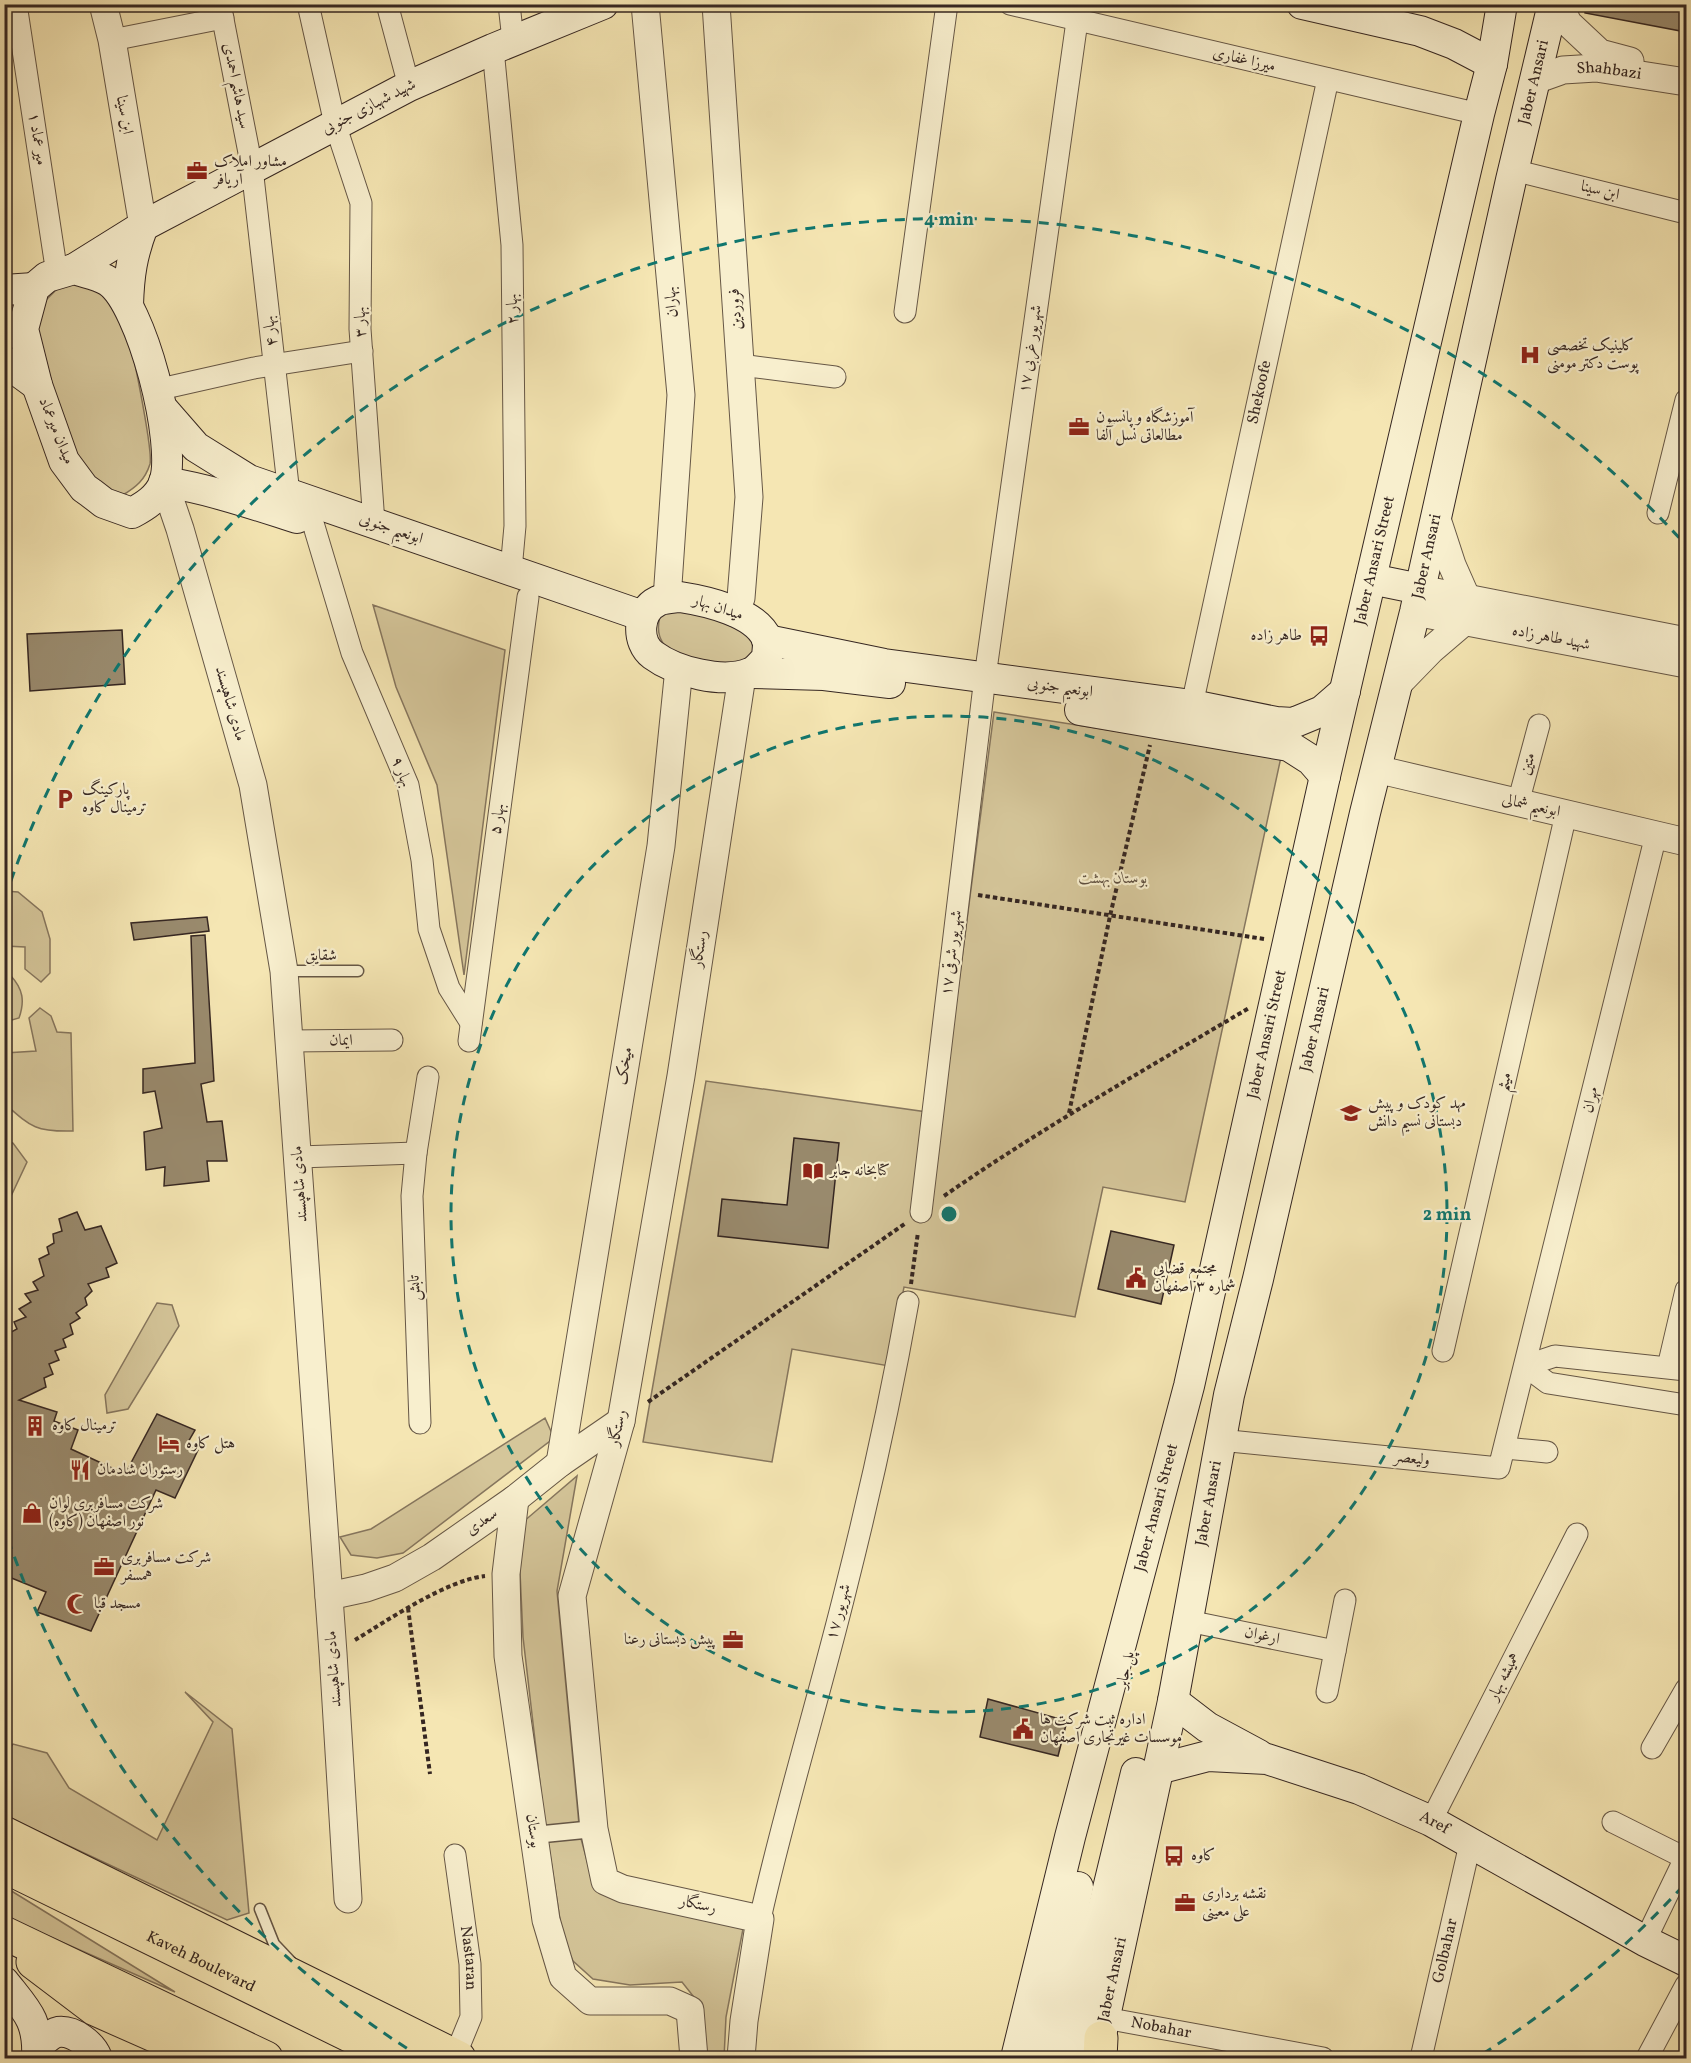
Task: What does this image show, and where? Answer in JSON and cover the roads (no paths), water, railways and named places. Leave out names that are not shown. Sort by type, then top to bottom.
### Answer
[{"type":"main road","name":"شهید شهبازی جنوبی","points":[[55,277],[143,226],[409,86],[503,44],[603,4]]},
{"type":"main road","points":[[1302,4],[1420,31],[1454,44],[1492,64]]},
{"type":"main road","name":"Jaber Ansari","points":[[1101,2043],[1173,1701],[1228,1395],[1261,1267],[1376,770],[1418,600],[1513,170],[1553,4]]},
{"type":"main road","points":[[1420,31],[1465,28],[1500,14]]},
{"type":"main road","name":"Jaber Ansari Street","points":[[1016,2058],[1070,1837],[1189,1386],[1325,776],[1492,64],[1500,14]]},
{"type":"main road","points":[[128,305],[133,252],[143,226]]},
{"type":"main road","points":[[4,290],[55,277]]},
{"type":"main road","name":"میدان میرعماد","points":[[55,277],[110,282],[128,305],[147,349],[168,447],[164,482],[150,504],[132,513],[104,503],[84,488],[64,461],[37,385],[23,329],[55,277]]},
{"type":"main road","points":[[4,362],[37,385]]},
{"type":"main road","name":"ابونعیم جنوبی","points":[[159,398],[196,447],[249,480],[511,570],[642,626]]},
{"type":"main road","name":"ابونعیم جنوبی","points":[[164,482],[222,495],[313,523],[528,597],[642,626]]},
{"type":"main road","points":[[1368,590],[1418,600]]},
{"type":"main road","name":"میدان بهار","points":[[667,599],[680,597],[703,601],[751,619],[767,640]]},
{"type":"main road","points":[[667,599],[657,601],[642,626],[652,655],[693,675],[733,678],[747,674],[767,658],[767,640]]},
{"type":"main road","name":"ابونعیم جنوبی","points":[[767,640],[984,686],[1289,746],[1311,760],[1325,776]]},
{"type":"main road","name":"ابونعیم جنوبی","points":[[747,674],[824,675],[984,686],[1192,705],[1276,722],[1293,723],[1322,711],[1345,691]]},
{"type":"main road","name":"پل جابر","points":[[1040,2058],[1189,1386]]},
{"type":"main road","name":"پل جابر","points":[[1066,2058],[1228,1395]]},
{"type":"main road","points":[[1173,1701],[1207,1727],[1267,1759]]},
{"type":"main road","name":"Aref","points":[[1158,1769],[1208,1756],[1267,1759],[1359,1789],[1431,1821],[1645,1941],[1686,1961]]},
{"type":"main road","points":[[4,1833],[457,2057]]},
{"type":"main road","name":"Kaveh Boulevard","points":[[4,1866],[396,2058]]},
{"type":"main road","points":[[4,1933],[266,2058]]},
{"type":"main road","points":[[4,1941],[95,2009],[191,2057]]},
{"type":"main road","points":[[4,1982],[32,2017],[37,2052]]},
{"type":"main road","points":[[37,2052],[57,2032],[68,2033],[89,2045],[97,2058]]},
{"type":"street","name":"میر عماد ۱","points":[[16,4],[55,277]]},
{"type":"street","name":"ابن سینا","points":[[103,4],[112,40],[143,226]]},
{"type":"street","name":"بهار ۳","points":[[308,4],[335,124],[361,203],[362,351],[374,523]]},
{"type":"street","points":[[387,4],[409,86]]},
{"type":"street","name":"بهار ۲","points":[[509,4],[503,44],[512,245],[515,526],[511,570]]},
{"type":"street","name":"بهاران","points":[[645,4],[681,395],[667,599]]},
{"type":"street","name":"فروردین","points":[[717,4],[749,497],[741,598],[735,613]]},
{"type":"street","points":[[905,312],[947,4]]},
{"type":"street","name":"میرزا غفاری","points":[[1010,4],[1479,114]]},
{"type":"street","name":"Shahbazi","points":[[1559,4],[1568,23],[1600,53],[1659,69],[1686,73]]},
{"type":"street","points":[[112,40],[222,11]]},
{"type":"street","name":"سید هاشم احمدی","points":[[222,11],[252,168]]},
{"type":"street","name":"۱۷ شهریور غربی","points":[[984,686],[1077,21]]},
{"type":"street","name":"Shahbazi","points":[[1535,80],[1563,70],[1596,68],[1686,82]]},
{"type":"street","name":"Shekoofe","points":[[1192,705],[1328,80]]},
{"type":"street","name":"بهار ۴","points":[[252,168],[289,494]]},
{"type":"street","name":"ابن سینا","points":[[1513,170],[1686,213]]},
{"type":"street","points":[[159,398],[276,365],[362,351]]},
{"type":"street","points":[[740,365],[835,377]]},
{"type":"street","points":[[1658,513],[1686,400]]},
{"type":"street","name":"مادی شاهپسند","points":[[164,482],[180,529],[253,785],[284,971],[299,1157],[348,1899]]},
{"type":"street","points":[[1396,686],[1466,610],[1436,516]]},
{"type":"street","name":"بهار ۹","points":[[313,523],[352,653],[408,785],[422,860],[429,929],[448,988],[470,1032]]},
{"type":"street","name":"بهار ۵","points":[[470,1032],[528,597]]},
{"type":"street","name":"شهید طاهر زاده","points":[[1418,600],[1686,664]]},
{"type":"street","name":"شهید طاهر زاده","points":[[1466,610],[1686,641]]},
{"type":"street","name":"میخک","points":[[560,1463],[661,846],[679,668]]},
{"type":"street","name":"رستگار","points":[[747,674],[621,1421],[572,1596],[594,1829],[605,1881],[623,1889],[760,1919]]},
{"type":"street","name":"۱۷ شهریور شرقی","points":[[921,1212],[984,686]]},
{"type":"street","name":"متین","points":[[1518,803],[1539,725]]},
{"type":"street","name":"ابونعیم شمالی","points":[[1376,770],[1686,842]]},
{"type":"street","name":"میثم","points":[[1443,1351],[1566,814]]},
{"type":"street","name":"مهران","points":[[1525,1366],[1656,835]]},
{"type":"street","name":"ایمان","points":[[290,1041],[392,1040]]},
{"type":"street","name":"تابش","points":[[420,1423],[412,1196],[428,1077]]},
{"type":"street","points":[[299,1157],[416,1153]]},
{"type":"street","points":[[1525,1366],[1548,1383],[1683,1405],[1680,1369],[1686,1290]]},
{"type":"street","name":"۱۷ شهریور","points":[[760,1919],[778,1837],[846,1589],[894,1384],[908,1302]]},
{"type":"street","points":[[1525,1366],[1555,1356],[1680,1369]]},
{"type":"street","points":[[1603,1392],[1606,1361]]},
{"type":"street","name":"ولیعصر","points":[[1220,1440],[1499,1468],[1525,1366]]},
{"type":"street","name":"سعدی","points":[[329,1596],[366,1588],[395,1578],[432,1557],[621,1421]]},
{"type":"street","points":[[1505,1448],[1547,1452]]},
{"type":"street","name":"بوستان","points":[[515,1499],[506,1574],[508,1656],[546,1920],[563,1977],[590,2001],[670,2001],[690,2010],[694,2058]]},
{"type":"street","name":"همیشه بهار","points":[[1431,1821],[1576,1534]]},
{"type":"street","points":[[1327,1692],[1345,1600]]},
{"type":"street","name":"ارغوان","points":[[1188,1621],[1335,1651]]},
{"type":"street","points":[[1652,1748],[1686,1689]]},
{"type":"street","points":[[1613,1822],[1686,1857],[1645,1941]]},
{"type":"street","points":[[534,1835],[594,1829]]},
{"type":"street","name":"Golbahar","points":[[1421,2058],[1470,1844]]},
{"type":"street","name":"Nastaran","points":[[455,1855],[470,1964],[471,2017],[457,2057]]},
{"type":"street","points":[[741,2058],[744,2021],[760,1919]]},
{"type":"street","points":[[1647,2058],[1686,1985]]},
{"type":"street","name":"Nobahar","points":[[1101,2043],[1323,2058]]},
{"type":"lane","name":"شقایق","points":[[284,971],[358,971]]},
{"type":"lane","points":[[260,1909],[274,1944],[320,1989]]},
{"type":"place","name":"مشاور املاک آریافر","points":[[197,171]]},
{"type":"place","name":"کلینیک تخصصی پوست دکتر مومنی","points":[[1530,355]]},
{"type":"place","name":"آموزشگاه و پانسیون مطالعاتی نسل آلفا","points":[[1079,427]]},
{"type":"place","name":"طاهر زاده","points":[[1319,636]]},
{"type":"place","name":"پارکینگ ترمینال کاوه","points":[[65,799]]},
{"type":"place","name":"مهد کودک و پیش دبستانی نسیم دانش","points":[[1351,1113]]},
{"type":"place","name":"کتابخانه جابر","points":[[813,1171]]},
{"type":"place","name":"مجتمع قضایی شماره ۳ اصفهان","points":[[1136,1278]]},
{"type":"place","name":"ترمینال کاوه","points":[[35,1426]]},
{"type":"place","name":"هتل کاوه","points":[[169,1444]]},
{"type":"place","name":"رستوران شادمان","points":[[80,1470]]},
{"type":"place","name":"شرکت مسافربری لوان نور اصفهان (کاوه)","points":[[32,1513]]},
{"type":"place","name":"شرکت مسافربری همسفر","points":[[104,1567]]},
{"type":"place","name":"مسجد قبا","points":[[77,1604]]},
{"type":"place","name":"پیش دبستانی رعنا","points":[[733,1640]]},
{"type":"place","name":"اداره ثبت شرکت ها موسسات غیرتجاری اصفهان","points":[[1023,1729]]},
{"type":"place","name":"کاوه","points":[[1174,1856]]},
{"type":"place","name":"نقشه برداری علی معینی","points":[[1185,1903]]},
{"type":"park label","name":"بوستان بهشت","points":[[1113,879]]}]
